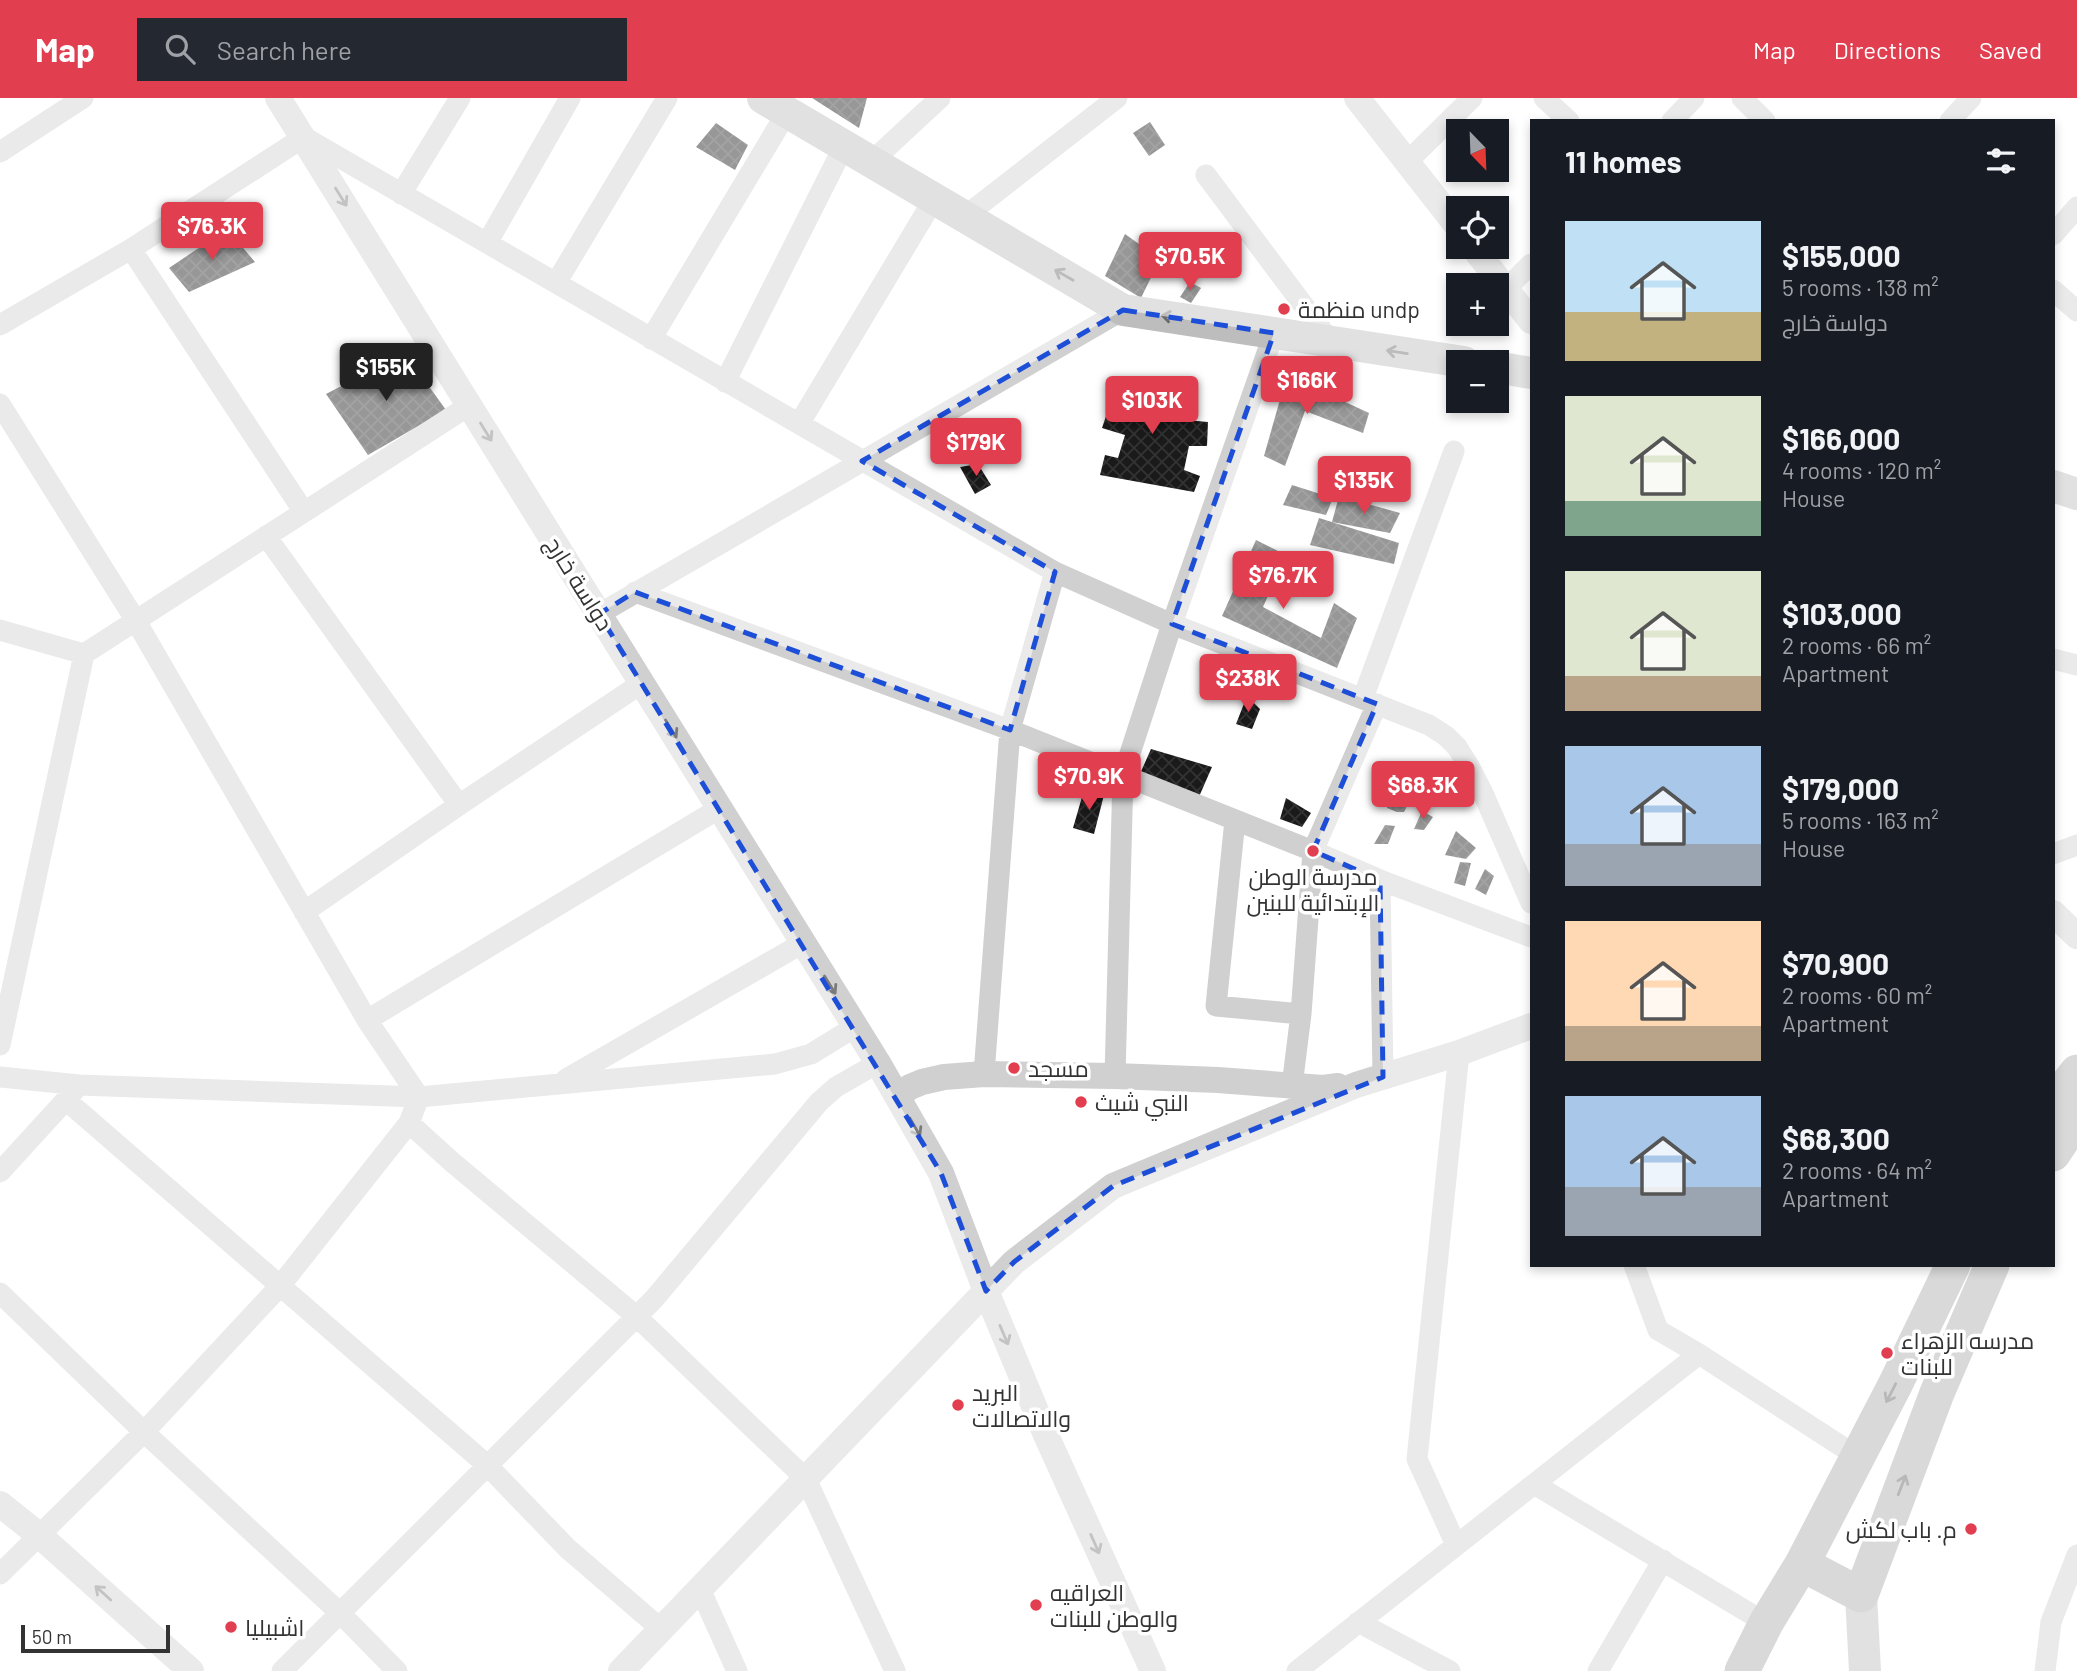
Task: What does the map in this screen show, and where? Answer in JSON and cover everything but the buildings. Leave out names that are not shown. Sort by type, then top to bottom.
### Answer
[{"type":"main road","points":[[775,105],[1123,310],[1446,359]]},
{"type":"main road","points":[[1509,369],[1530,373]]},
{"type":"main road","points":[[2055,487],[2077,495]]},
{"type":"main road","points":[[2055,1100],[2077,1072]]},
{"type":"main road","points":[[2055,1151],[2077,1118]]},
{"type":"main road","points":[[1742,1671],[1858,1457],[1952,1267]]},
{"type":"main road","points":[[1865,1671],[1861,1595],[1937,1393],[1991,1267]]},
{"type":"main road","points":[[1802,1564],[1861,1595]]},
{"type":"street","points":[[0,152],[83,98]]},
{"type":"street","name":"دواسة خارج","points":[[278,98],[879,1065],[941,1173],[986,1291],[1046,1435],[1153,1671]]},
{"type":"street","points":[[401,194],[460,98]]},
{"type":"street","points":[[487,243],[570,98]]},
{"type":"street","points":[[556,283],[667,98]]},
{"type":"street","points":[[871,162],[940,98]]},
{"type":"street","points":[[964,216],[1117,98]]},
{"type":"street","points":[[1357,98],[1446,212]]},
{"type":"street","points":[[1407,162],[1472,98]]},
{"type":"street","points":[[1544,98],[1567,119]]},
{"type":"street","points":[[1674,119],[1694,98]]},
{"type":"street","points":[[1742,98],[1763,119]]},
{"type":"street","points":[[1953,119],[1971,98]]},
{"type":"street","points":[[651,339],[775,105]]},
{"type":"street","points":[[0,325],[131,249],[304,138],[1055,572],[1172,624],[1430,725],[1457,747],[1482,791],[1530,901]]},
{"type":"street","points":[[725,382],[844,146]]},
{"type":"street","points":[[1206,176],[1331,342]]},
{"type":"street","points":[[799,424],[934,199]]},
{"type":"street","points":[[2055,233],[2077,207]]},
{"type":"street","points":[[131,249],[304,512]]},
{"type":"street","points":[[1482,259],[1493,273]]},
{"type":"street","points":[[1509,286],[1530,265]]},
{"type":"street","points":[[2055,292],[2077,311]]},
{"type":"street","points":[[1509,293],[1530,320]]},
{"type":"street","points":[[599,614],[1123,310]]},
{"type":"street","points":[[1115,1076],[1123,775],[1172,624],[1274,333]]},
{"type":"street","points":[[0,404],[136,621],[367,1020],[419,1097]]},
{"type":"street","points":[[0,1045],[84,654],[470,405]]},
{"type":"street","points":[[1292,1086],[1301,1014],[1313,851],[1370,701],[1454,451]]},
{"type":"street","points":[[266,536],[458,805]]},
{"type":"street","points":[[984,1074],[1010,730],[1055,572]]},
{"type":"street","points":[[635,593],[1010,730],[1380,880],[1530,937]]},
{"type":"street","points":[[0,630],[84,654]]},
{"type":"street","points":[[2055,660],[2077,665]]},
{"type":"street","points":[[304,912],[458,805],[642,683]]},
{"type":"street","points":[[367,1020],[720,808]]},
{"type":"street","points":[[1235,820],[1216,1006],[1301,1014]]},
{"type":"street","points":[[2055,853],[2077,845]]},
{"type":"street","points":[[1380,880],[1383,1077]]},
{"type":"street","points":[[2055,915],[2077,936]]},
{"type":"street","points":[[558,1083],[803,943]]},
{"type":"street","points":[[621,1671],[1014,1262],[1113,1186],[1356,1085],[1459,1053],[1530,1026]]},
{"type":"street","points":[[0,1077],[73,1093],[419,1097],[775,1064],[811,1054],[855,1027]]},
{"type":"street","points":[[1456,1545],[1417,1460],[1459,1053]]},
{"type":"street","points":[[282,1671],[654,1299],[819,1102],[836,1087],[879,1065]]},
{"type":"street","points":[[897,1096],[922,1082],[944,1077],[984,1074],[1218,1080],[1323,1088],[1356,1085]]},
{"type":"street","points":[[0,1172],[73,1093]]},
{"type":"street","points":[[73,1093],[280,1286],[487,1465],[567,1548],[661,1629]]},
{"type":"street","points":[[0,1574],[144,1432],[280,1286],[409,1123],[419,1097]]},
{"type":"street","points":[[409,1123],[636,1316],[806,1479],[895,1671]]},
{"type":"street","points":[[1635,1267],[1658,1330],[1858,1457]]},
{"type":"street","points":[[0,1293],[144,1432],[340,1613],[397,1671]]},
{"type":"street","points":[[1297,1671],[1699,1354]]},
{"type":"street","points":[[1534,1484],[1766,1623]]},
{"type":"street","points":[[0,1503],[191,1671]]},
{"type":"street","points":[[2045,1671],[2051,1622],[2077,1555]]},
{"type":"street","points":[[1598,1671],[1663,1560]]},
{"type":"street","points":[[700,1588],[737,1671]]},
{"type":"street","points":[[1358,1622],[1450,1671]]},
{"type":"highlighted area","points":[[1123,310],[1274,333],[1172,624],[1377,704],[1313,851],[1380,880],[1383,1077],[1113,1186],[1014,1262],[986,1291],[941,1173],[599,614],[635,592],[1010,730],[1055,572],[862,461]]},
{"type":"place","name":"منظمة undp","points":[[1284,309]]},
{"type":"place","name":"مدرسة الوطن الإبتدائية للبنين","points":[[1313,851]]},
{"type":"place","name":"مسجد","points":[[1014,1068]]},
{"type":"place","name":"النبي شيث","points":[[1081,1102]]},
{"type":"place","name":"مدرسه الزهراء للبنات","points":[[1887,1353]]},
{"type":"place","name":"البريد والاتصالات","points":[[958,1405]]},
{"type":"place","name":"م. باب لكش","points":[[1971,1529]]},
{"type":"place","name":"العراقيه والوطن للبنات","points":[[1036,1605]]},
{"type":"place","name":"اشبيليا","points":[[231,1627]]}]
